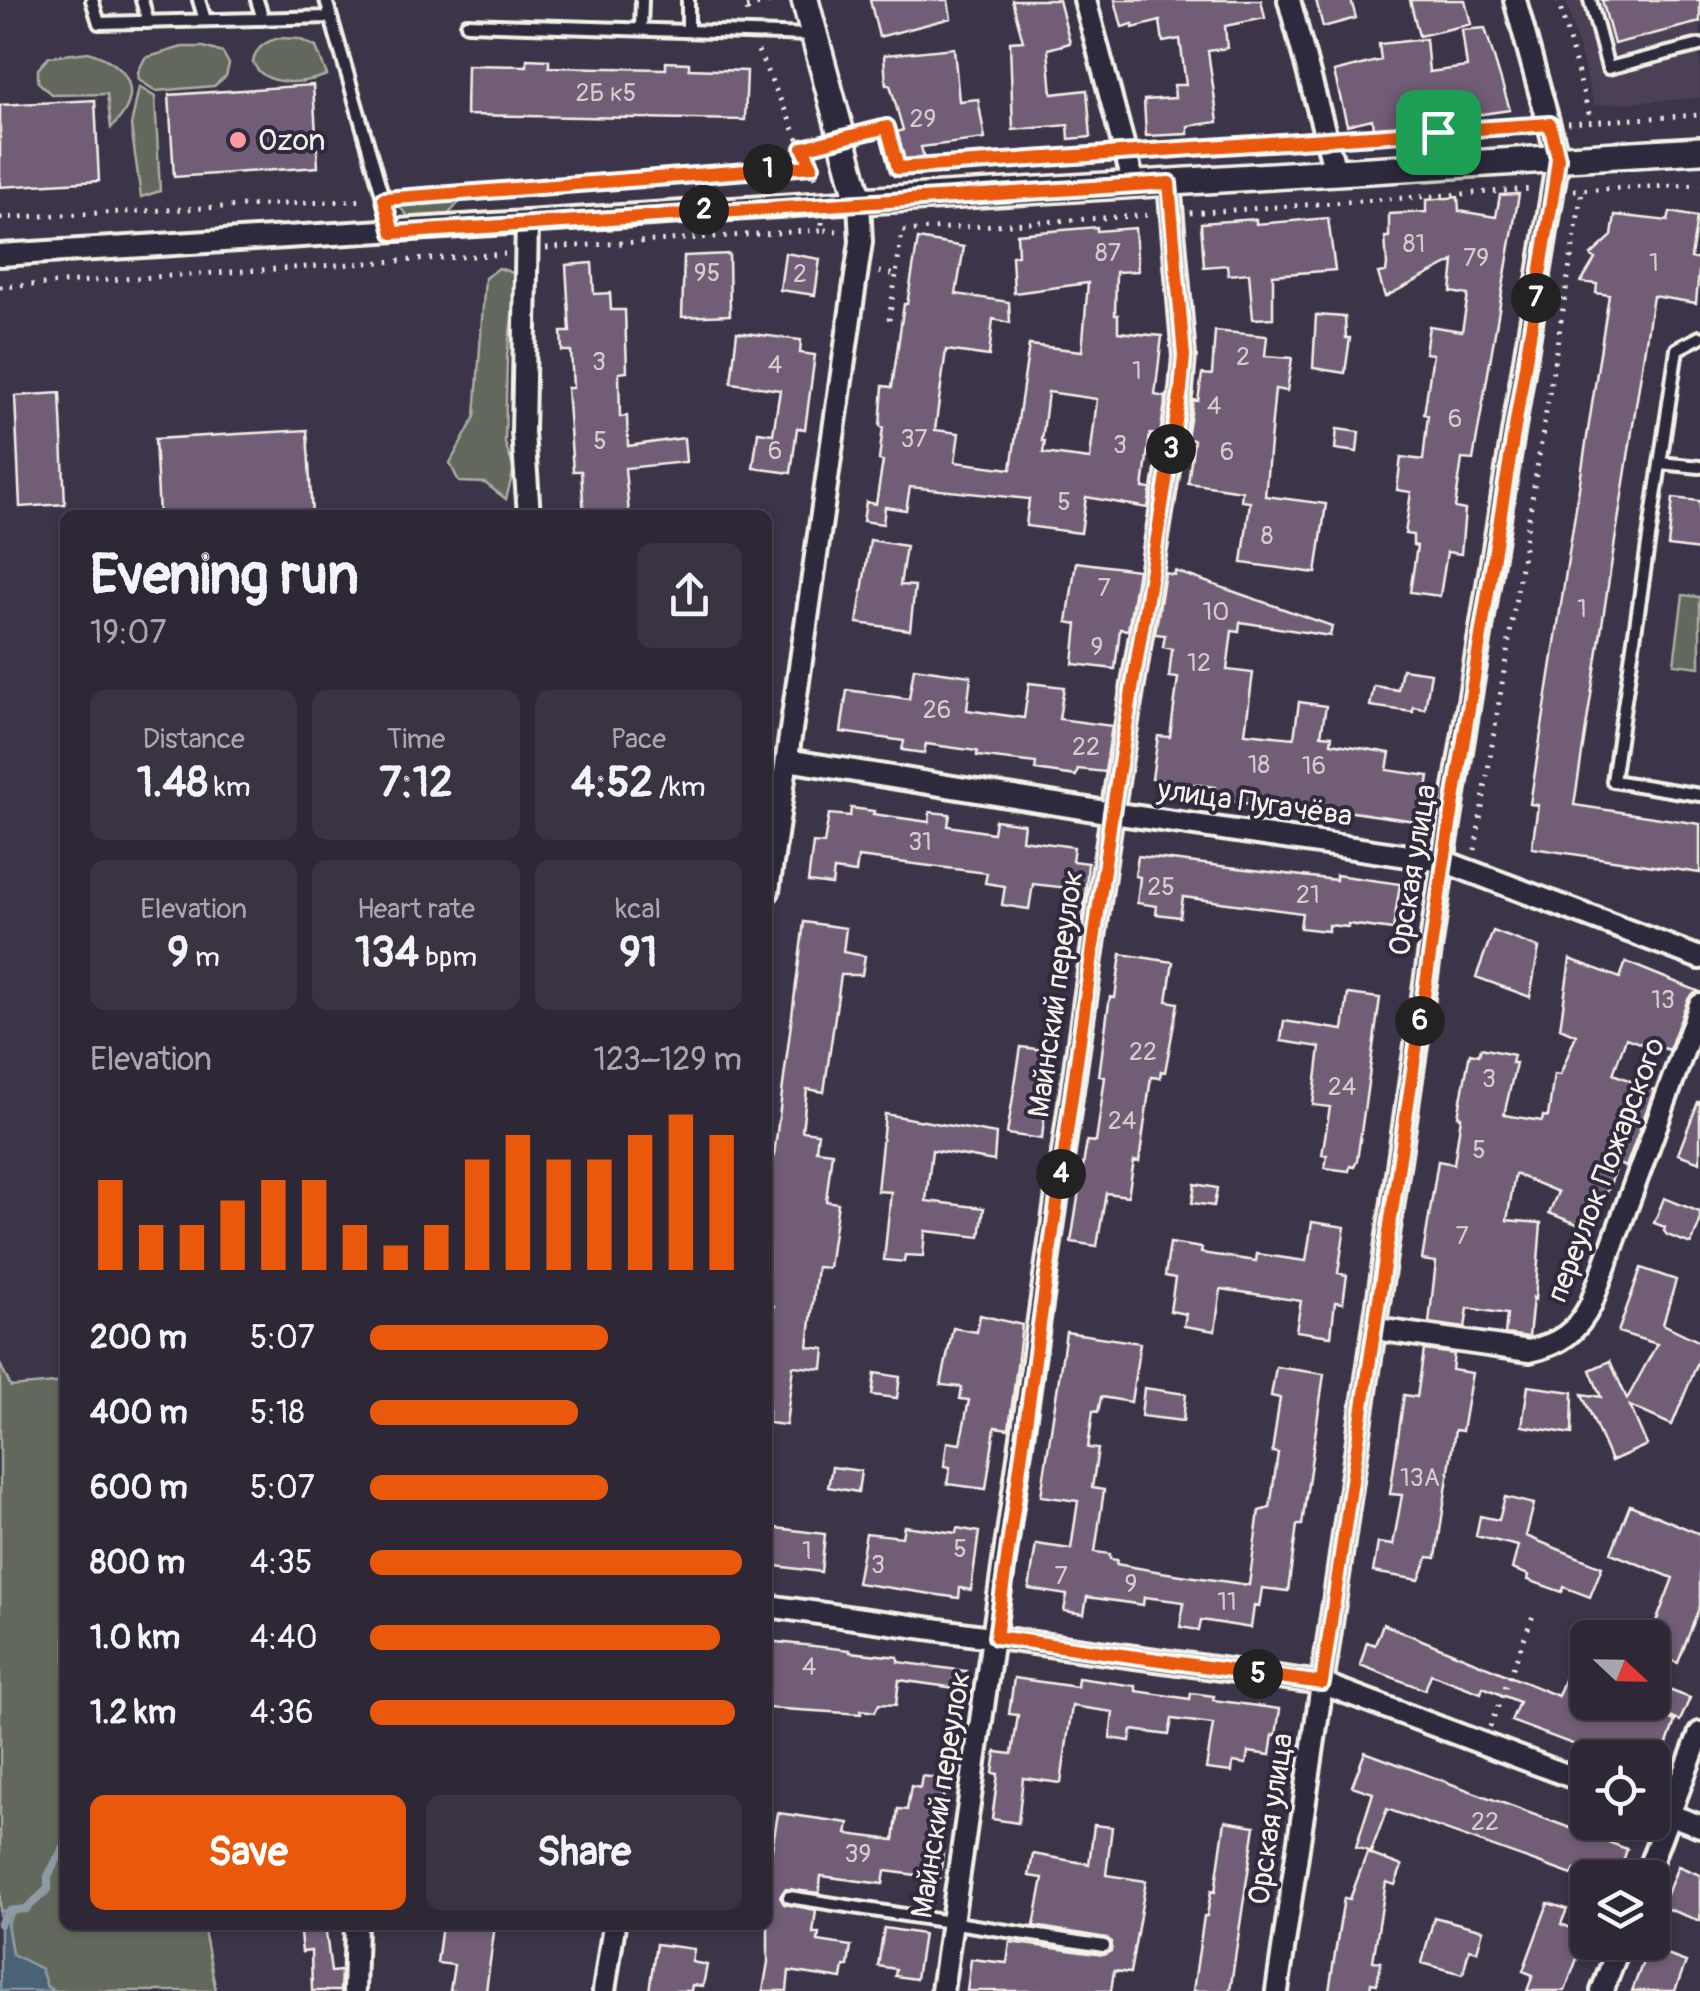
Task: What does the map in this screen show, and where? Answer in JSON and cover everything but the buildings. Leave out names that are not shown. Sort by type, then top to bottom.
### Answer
[{"type":"street","points":[[772,863],[857,269],[860,201],[805,0]]},
{"type":"street","points":[[1085,0],[1134,184]]},
{"type":"street","points":[[1289,0],[1336,171]]},
{"type":"street","name":"Орская улица","points":[[1277,1991],[1444,862],[1558,158],[1515,0]]},
{"type":"street","points":[[0,255],[1700,150]]},
{"type":"street","name":"Майнский переулок","points":[[942,1991],[1112,813],[1181,390],[1184,356],[1169,183]]},
{"type":"street","points":[[527,222],[523,432],[529,510]]},
{"type":"street","name":"улица Пугачёва","points":[[787,760],[1444,862],[1700,958]]},
{"type":"street","name":"переулок Пожарского","points":[[1376,1329],[1529,1350],[1551,1346],[1573,1333],[1592,1304],[1700,1005]]},
{"type":"street","points":[[772,1607],[1322,1683],[1570,1777]]},
{"type":"street","points":[[1670,1793],[1700,1733]]},
{"type":"street","points":[[1670,1814],[1700,1826]]},
{"type":"street","points":[[354,1991],[356,1930]]},
{"type":"street","points":[[604,1991],[613,1930]]},
{"type":"street","points":[[1602,1991],[1614,1960]]},
{"type":"lane","points":[[92,0],[99,23],[330,17]]},
{"type":"lane","points":[[142,0],[148,22]]},
{"type":"lane","points":[[199,0],[204,20]]},
{"type":"lane","points":[[257,0],[263,19]]},
{"type":"lane","points":[[326,0],[393,233]]},
{"type":"lane","points":[[641,30],[642,0]]},
{"type":"lane","points":[[688,0],[688,31]]},
{"type":"lane","points":[[1590,0],[1608,68],[1700,45]]},
{"type":"lane","points":[[467,24],[815,35]]},
{"type":"lane","points":[[1700,337],[1677,349],[1613,781],[1700,795]]},
{"type":"lane","points":[[1660,463],[1700,467]]},
{"type":"lane","points":[[789,1897],[1104,1946]]},
{"type":"path","points":[[779,0],[745,4],[758,51],[820,186],[821,203]]},
{"type":"path","points":[[1558,0],[1591,121]]},
{"type":"path","points":[[803,148],[887,127],[898,168],[1700,115]]},
{"type":"path","points":[[0,218],[384,199],[812,166]]},
{"type":"path","points":[[1471,873],[1582,190],[1700,184]]},
{"type":"path","points":[[0,288],[822,230]]},
{"type":"path","points":[[889,320],[896,275]]},
{"type":"path","points":[[1484,1744],[1534,1613]]},
{"type":"shaded area","points":[[1566,0],[1700,0],[1700,98],[1594,105]]},
{"type":"green space","points":[[280,38],[299,39],[316,47],[327,75],[286,82],[258,70],[253,62],[259,49]]},
{"type":"green space","points":[[182,47],[204,47],[223,53],[229,64],[226,76],[214,86],[156,91],[139,80],[138,72],[145,58]]},
{"type":"green space","points":[[88,52],[115,65],[128,82],[128,104],[111,128],[107,94],[52,95],[38,82],[38,69],[49,57]]},
{"type":"green space","points":[[139,87],[155,97],[160,191],[141,197],[131,126]]},
{"type":"green space","points":[[465,196],[444,219],[408,216],[395,202]]},
{"type":"green space","points":[[499,268],[513,273],[516,284],[507,357],[505,443],[514,469],[506,499],[485,483],[459,482],[450,463],[475,417],[485,278]]},
{"type":"green space","points":[[1683,595],[1700,597],[1700,667],[1674,664]]},
{"type":"green space","points":[[0,1364],[11,1387],[60,1382],[60,1930],[204,1930],[216,1991],[55,1991],[47,1987],[40,1969],[12,1954],[9,1909],[0,1912]]},
{"type":"water","points":[[0,1912],[14,1912],[7,1924],[12,1954],[41,1969],[47,1987],[55,1991],[0,1991]]},
{"type":"waterway","points":[[0,1924],[9,1911],[26,1909],[48,1889],[48,1876],[60,1854]]},
{"type":"place","name":"Ozon","points":[[238,140]]},
{"type":"route","points":[[1550,124],[1558,158],[1444,862],[1322,1683],[996,1637],[1112,813],[1181,390],[1184,356],[1169,183],[393,233],[384,199],[812,166],[803,148],[887,127],[898,168],[1438,132],[1550,124]]}]
